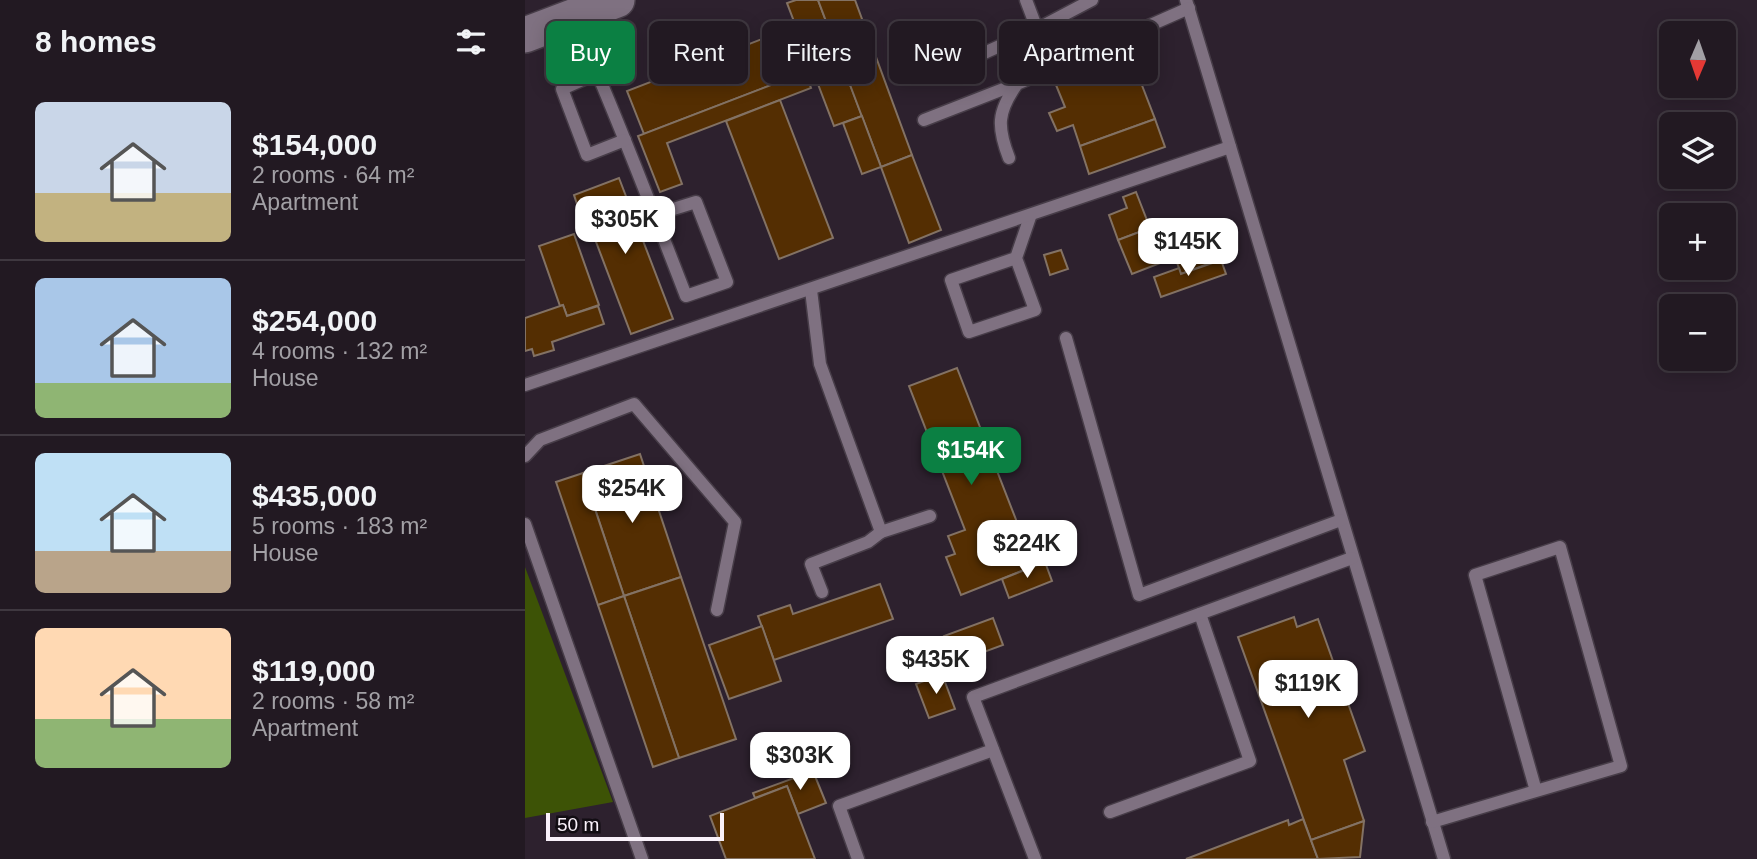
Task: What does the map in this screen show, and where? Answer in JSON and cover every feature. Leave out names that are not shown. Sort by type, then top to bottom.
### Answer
[{"type":"main road","points":[[525,34],[617,0]]},
{"type":"lane","points":[[1026,0],[1034,21]]},
{"type":"lane","points":[[1052,21],[1092,0]]},
{"type":"lane","points":[[1152,21],[1188,4],[1444,859]]},
{"type":"lane","points":[[573,17],[575,21]]},
{"type":"lane","points":[[573,84],[562,89],[587,155],[625,141]]},
{"type":"lane","points":[[602,84],[625,141],[654,215],[686,296],[727,282],[696,202],[654,215]]},
{"type":"lane","points":[[924,120],[1017,84]]},
{"type":"lane","points":[[1009,158],[1001,136],[1001,111],[1017,84]]},
{"type":"lane","points":[[525,385],[1030,217],[1230,147]]},
{"type":"lane","points":[[1016,258],[951,280],[969,332],[1035,310],[1016,258],[1030,217]]},
{"type":"lane","points":[[811,290],[820,364],[881,532]]},
{"type":"lane","points":[[1066,338],[1139,595],[1341,520]]},
{"type":"lane","points":[[525,456],[540,440],[634,404],[735,522],[717,610]]},
{"type":"lane","points":[[822,592],[811,564],[868,542],[881,532],[930,516]]},
{"type":"lane","points":[[525,524],[642,859]]},
{"type":"lane","points":[[1432,821],[1536,791],[1621,766],[1560,547],[1475,575],[1536,791]]},
{"type":"lane","points":[[1035,859],[973,697],[1352,558]]},
{"type":"lane","points":[[1110,812],[1250,761],[1200,614]]},
{"type":"lane","points":[[858,859],[839,806],[993,750]]},
{"type":"green space","points":[[525,567],[613,802],[525,818]]},
{"type":"building","points":[[796,0],[818,0],[826,21],[794,21],[787,3]]},
{"type":"building","points":[[818,0],[855,0],[863,21],[826,21]]},
{"type":"building","points":[[762,39],[762,84],[774,84],[644,134],[627,91],[649,83],[748,84],[748,44]]},
{"type":"building","points":[[875,54],[912,155],[881,167],[850,84],[875,84]]},
{"type":"building","points":[[774,84],[810,84],[811,88],[667,143],[682,184],[660,192],[638,136]]},
{"type":"building","points":[[818,84],[850,84],[862,116],[834,126]]},
{"type":"building","points":[[1141,84],[1155,119],[1080,146],[1073,125],[1057,131],[1049,113],[1065,107],[1056,85]]},
{"type":"building","points":[[780,100],[833,238],[779,259],[726,121]]},
{"type":"building","points":[[862,116],[881,167],[862,174],[843,123]]},
{"type":"building","points":[[1155,119],[1165,147],[1089,174],[1080,146]]},
{"type":"building","points":[[912,155],[941,230],[909,243],[881,167]]},
{"type":"building","points":[[619,178],[673,319],[631,334],[582,205],[578,207],[574,195]]},
{"type":"building","points":[[1136,192],[1150,228],[1118,240],[1109,215],[1127,208],[1123,197]]},
{"type":"building","points":[[1150,228],[1163,262],[1132,274],[1118,240]]},
{"type":"building","points":[[1216,231],[1224,258],[1181,274],[1172,248]]},
{"type":"building","points":[[574,234],[599,305],[567,316],[563,305],[560,306],[539,246]]},
{"type":"building","points":[[1061,250],[1068,269],[1050,275],[1044,255]]},
{"type":"building","points":[[1221,260],[1226,274],[1161,297],[1154,277],[1179,268],[1181,274]]},
{"type":"building","points":[[563,305],[567,316],[598,306],[604,324],[552,342],[554,350],[534,356],[532,349],[525,351],[525,318]]},
{"type":"building","points":[[957,368],[1034,566],[961,595],[946,557],[955,554],[948,536],[965,530],[909,386]]},
{"type":"building","points":[[640,454],[681,577],[624,596],[583,473]]},
{"type":"building","points":[[583,473],[624,596],[598,605],[556,482]]},
{"type":"building","points":[[1045,562],[1052,581],[1009,598],[1002,579]]},
{"type":"building","points":[[681,577],[736,739],[679,758],[624,596]]},
{"type":"building","points":[[880,584],[893,619],[774,660],[758,616],[790,605],[793,614]]},
{"type":"building","points":[[624,596],[679,758],[653,767],[598,605]]},
{"type":"building","points":[[1294,617],[1297,627],[1318,619],[1365,751],[1344,760],[1364,821],[1311,840],[1238,637]]},
{"type":"building","points":[[993,618],[1003,645],[954,663],[944,636]]},
{"type":"building","points":[[762,626],[781,681],[729,699],[709,645]]},
{"type":"building","points":[[942,674],[955,709],[929,718],[916,684]]},
{"type":"building","points":[[813,771],[826,803],[798,814],[787,786],[755,798],[753,793]]},
{"type":"building","points":[[787,786],[815,859],[726,859],[710,816]]},
{"type":"building","points":[[1303,819],[1318,859],[1186,859],[1288,820],[1289,825]]},
{"type":"building","points":[[1364,821],[1360,857],[1318,859],[1311,840]]}]
